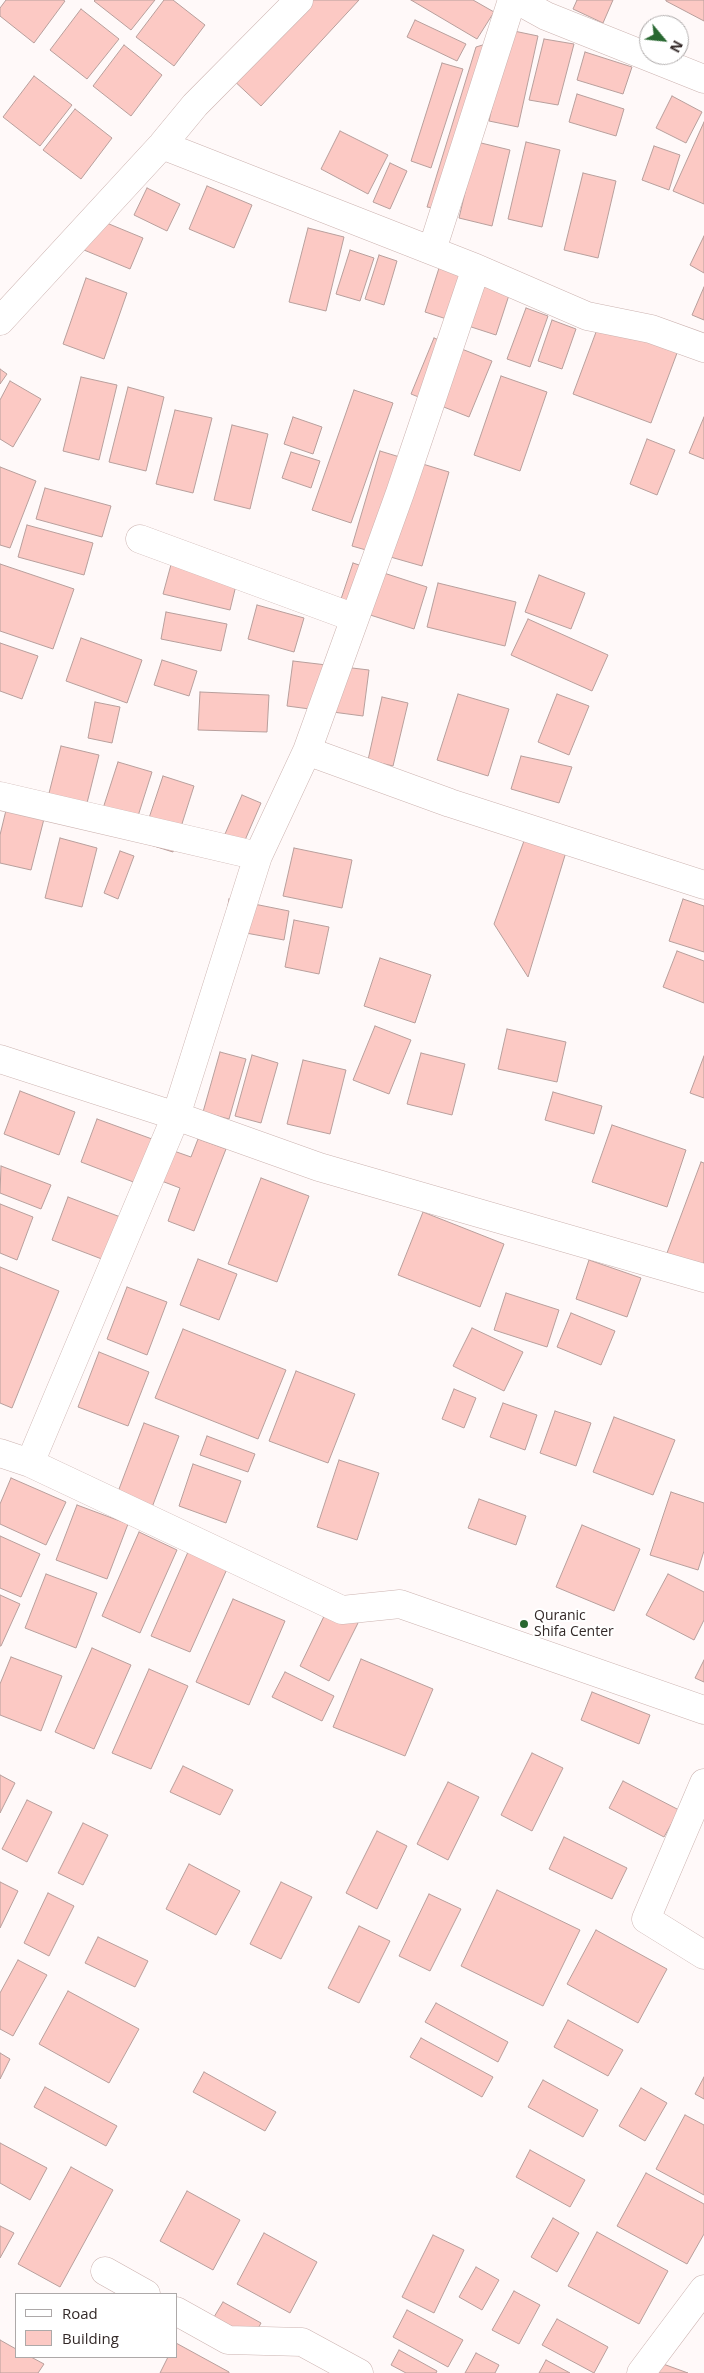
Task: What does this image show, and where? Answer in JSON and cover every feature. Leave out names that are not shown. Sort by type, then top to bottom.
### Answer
[{"type":"street","points":[[0,321],[162,145],[195,105],[299,0]]},
{"type":"street","points":[[432,250],[512,0]]},
{"type":"street","points":[[517,0],[546,16],[704,79]]},
{"type":"street","points":[[162,145],[432,250],[587,316],[651,329],[704,348]]},
{"type":"street","points":[[30,1463],[176,1116],[258,856],[307,751],[400,493],[476,268]]},
{"type":"street","points":[[140,539],[355,618]]},
{"type":"street","points":[[307,751],[450,803],[704,884]]},
{"type":"street","points":[[0,796],[258,856]]},
{"type":"street","points":[[0,1059],[176,1116],[319,1167],[704,1278]]},
{"type":"street","points":[[0,1453],[30,1463],[342,1610],[400,1604],[704,1710]]},
{"type":"street","points":[[704,1783],[646,1920],[704,1955]]},
{"type":"street","points":[[105,2271],[144,2293]]},
{"type":"street","points":[[641,2373],[704,2289]]},
{"type":"street","points":[[178,2312],[228,2340],[302,2342],[360,2373]]},
{"type":"building","points":[[6,0],[65,1],[34,43],[0,16],[0,8]]},
{"type":"building","points":[[95,0],[155,0],[131,30]]},
{"type":"building","points":[[164,0],[173,0],[205,25],[174,66],[136,37]]},
{"type":"building","points":[[301,0],[359,0],[261,106],[230,77]]},
{"type":"building","points":[[411,0],[473,0],[494,12],[477,39]]},
{"type":"building","points":[[577,0],[613,0],[603,23],[573,9]]},
{"type":"building","points":[[704,0],[704,21],[666,1]]},
{"type":"building","points":[[81,9],[119,39],[87,79],[50,50]]},
{"type":"building","points":[[415,20],[466,44],[457,61],[407,37]]},
{"type":"building","points":[[509,30],[538,36],[518,127],[489,121]]},
{"type":"building","points":[[544,39],[574,44],[558,105],[529,100]]},
{"type":"building","points":[[496,41],[440,209],[427,207],[476,47]]},
{"type":"building","points":[[124,45],[162,75],[131,116],[93,86]]},
{"type":"building","points":[[585,52],[632,67],[623,94],[577,80]]},
{"type":"building","points":[[442,63],[463,69],[431,168],[411,161]]},
{"type":"building","points":[[34,76],[72,105],[40,146],[3,117]]},
{"type":"building","points":[[577,94],[624,109],[616,136],[569,122]]},
{"type":"building","points":[[672,96],[702,112],[686,143],[656,128]]},
{"type":"building","points":[[75,109],[112,138],[81,179],[43,150]]},
{"type":"building","points":[[704,122],[704,204],[673,191]]},
{"type":"building","points":[[340,131],[388,155],[368,194],[321,169]]},
{"type":"building","points":[[477,142],[510,150],[492,226],[459,218]]},
{"type":"building","points":[[526,142],[560,150],[542,227],[508,219]]},
{"type":"building","points":[[654,146],[680,155],[669,190],[642,180]]},
{"type":"building","points":[[390,163],[407,171],[390,209],[373,202]]},
{"type":"building","points":[[583,173],[616,181],[598,258],[564,250]]},
{"type":"building","points":[[207,186],[252,205],[234,248],[189,229]]},
{"type":"building","points":[[147,188],[180,204],[167,231],[134,215]]},
{"type":"building","points":[[97,219],[143,238],[130,269],[84,250]]},
{"type":"building","points":[[308,228],[344,237],[326,311],[289,302]]},
{"type":"building","points":[[704,236],[704,273],[690,265]]},
{"type":"building","points":[[350,250],[374,258],[360,301],[336,294]]},
{"type":"building","points":[[379,255],[397,261],[384,305],[365,299]]},
{"type":"building","points":[[440,265],[511,289],[496,335],[425,312]]},
{"type":"building","points":[[86,278],[127,293],[104,359],[63,344]]},
{"type":"building","points":[[704,287],[704,320],[692,315]]},
{"type":"building","points":[[526,308],[548,316],[530,367],[507,359]]},
{"type":"building","points":[[602,316],[680,345],[651,423],[573,394]]},
{"type":"building","points":[[552,320],[576,329],[562,369],[538,361]]},
{"type":"building","points":[[434,338],[492,361],[469,417],[411,394]]},
{"type":"building","points":[[0,369],[7,374],[0,384]]},
{"type":"building","points":[[501,376],[547,392],[520,471],[474,455]]},
{"type":"building","points":[[81,377],[117,385],[99,460],[63,451]]},
{"type":"building","points":[[10,381],[41,399],[13,447],[0,439],[0,400]]},
{"type":"building","points":[[128,387],[164,397],[146,471],[109,462]]},
{"type":"building","points":[[354,390],[393,403],[351,523],[312,510]]},
{"type":"building","points":[[175,410],[212,418],[193,493],[156,484]]},
{"type":"building","points":[[293,417],[322,427],[313,454],[284,444]]},
{"type":"building","points":[[704,417],[704,459],[689,453]]},
{"type":"building","points":[[232,425],[268,434],[250,509],[214,500]]},
{"type":"building","points":[[647,439],[675,450],[657,495],[630,484]]},
{"type":"building","points":[[380,451],[449,472],[422,566],[352,546]]},
{"type":"building","points":[[291,452],[320,461],[311,488],[282,478]]},
{"type":"building","points":[[0,467],[36,481],[10,548],[0,545]]},
{"type":"building","points":[[45,488],[111,506],[102,537],[36,519]]},
{"type":"building","points":[[27,525],[93,543],[84,575],[18,557]]},
{"type":"building","points":[[172,561],[238,577],[230,610],[163,594]]},
{"type":"building","points":[[353,563],[427,587],[414,629],[339,605]]},
{"type":"building","points":[[0,564],[74,589],[53,649],[0,631]]},
{"type":"building","points":[[539,575],[585,593],[571,629],[525,612]]},
{"type":"building","points":[[438,583],[516,602],[505,646],[427,627]]},
{"type":"building","points":[[257,605],[304,618],[294,652],[248,639]]},
{"type":"building","points":[[166,612],[227,624],[221,651],[161,639]]},
{"type":"building","points":[[528,619],[608,655],[592,691],[511,655]]},
{"type":"building","points":[[81,638],[142,660],[127,703],[66,681]]},
{"type":"building","points":[[0,643],[38,656],[22,699],[0,691]]},
{"type":"building","points":[[162,660],[197,671],[189,696],[154,685]]},
{"type":"building","points":[[293,661],[369,670],[363,716],[287,706]]},
{"type":"building","points":[[200,692],[269,695],[267,732],[198,730]]},
{"type":"building","points":[[458,694],[509,709],[488,776],[437,760]]},
{"type":"building","points":[[557,694],[589,706],[569,755],[538,742]]},
{"type":"building","points":[[382,697],[408,703],[393,766],[368,760]]},
{"type":"building","points":[[95,702],[120,707],[112,743],[88,738]]},
{"type":"building","points":[[61,746],[99,755],[84,815],[46,805]]},
{"type":"building","points":[[521,756],[572,767],[559,803],[511,789]]},
{"type":"building","points":[[118,762],[152,772],[131,838],[97,827]]},
{"type":"building","points":[[163,776],[194,786],[173,852],[141,842]]},
{"type":"building","points":[[242,795],[261,803],[236,861],[215,857]]},
{"type":"building","points":[[8,802],[46,811],[31,870],[0,863],[0,835]]},
{"type":"building","points":[[533,816],[566,852],[528,977],[494,924]]},
{"type":"building","points":[[60,838],[97,848],[82,907],[45,898]]},
{"type":"building","points":[[294,848],[352,860],[342,908],[283,896]]},
{"type":"building","points":[[120,851],[134,856],[118,899],[104,893]]},
{"type":"building","points":[[229,899],[289,911],[284,940],[224,929]]},
{"type":"building","points":[[683,899],[704,906],[704,952],[669,941]]},
{"type":"building","points":[[294,920],[329,927],[319,974],[285,967]]},
{"type":"building","points":[[677,951],[704,961],[704,1003],[663,987]]},
{"type":"building","points":[[380,958],[431,975],[415,1023],[364,1006]]},
{"type":"building","points":[[375,1026],[411,1040],[389,1094],[353,1080]]},
{"type":"building","points":[[507,1029],[566,1042],[557,1082],[498,1069]]},
{"type":"building","points":[[220,1052],[246,1059],[229,1119],[203,1112]]},
{"type":"building","points":[[421,1053],[465,1064],[452,1115],[407,1104]]},
{"type":"building","points":[[252,1055],[278,1063],[261,1123],[235,1116]]},
{"type":"building","points":[[704,1056],[704,1098],[690,1093]]},
{"type":"building","points":[[303,1060],[346,1070],[330,1134],[287,1124]]},
{"type":"building","points":[[20,1091],[75,1112],[59,1155],[4,1134]]},
{"type":"building","points":[[553,1092],[602,1106],[594,1134],[545,1120]]},
{"type":"building","points":[[97,1119],[152,1139],[136,1183],[81,1162]]},
{"type":"building","points":[[612,1125],[686,1150],[667,1207],[592,1182]]},
{"type":"building","points":[[198,1139],[226,1149],[194,1231],[168,1221],[180,1188],[159,1180],[171,1150],[191,1157]]},
{"type":"building","points":[[701,1162],[704,1163],[704,1262],[702,1267],[667,1253]]},
{"type":"building","points":[[1,1166],[51,1185],[41,1209],[0,1193]]},
{"type":"building","points":[[261,1178],[309,1196],[277,1282],[228,1264]]},
{"type":"building","points":[[68,1197],[123,1218],[107,1261],[52,1240]]},
{"type":"building","points":[[0,1204],[33,1217],[17,1260],[0,1253]]},
{"type":"building","points":[[423,1212],[504,1244],[480,1307],[398,1275]]},
{"type":"building","points":[[198,1259],[237,1274],[219,1320],[180,1305]]},
{"type":"building","points":[[589,1260],[641,1278],[627,1317],[576,1299]]},
{"type":"building","points":[[0,1267],[59,1291],[12,1408],[0,1403]]},
{"type":"building","points":[[127,1287],[167,1302],[147,1355],[107,1339]]},
{"type":"building","points":[[506,1293],[559,1310],[547,1347],[494,1330]]},
{"type":"building","points":[[571,1313],[615,1331],[601,1365],[557,1347]]},
{"type":"building","points":[[472,1328],[523,1352],[504,1391],[453,1366]]},
{"type":"building","points":[[183,1329],[286,1370],[258,1439],[155,1398]]},
{"type":"building","points":[[99,1352],[149,1372],[128,1426],[78,1407]]},
{"type":"building","points":[[296,1371],[355,1394],[328,1463],[269,1441]]},
{"type":"building","points":[[454,1389],[476,1398],[464,1428],[442,1419]]},
{"type":"building","points":[[503,1403],[537,1415],[525,1450],[490,1437]]},
{"type":"building","points":[[555,1411],[591,1423],[576,1466],[540,1453]]},
{"type":"building","points":[[614,1417],[675,1440],[653,1495],[593,1472]]},
{"type":"building","points":[[144,1423],[179,1436],[151,1510],[116,1497]]},
{"type":"building","points":[[207,1436],[255,1454],[248,1472],[200,1455]]},
{"type":"building","points":[[339,1460],[379,1473],[357,1540],[317,1527]]},
{"type":"building","points":[[193,1464],[241,1481],[226,1523],[179,1506]]},
{"type":"building","points":[[11,1478],[66,1502],[46,1545],[0,1524],[0,1504]]},
{"type":"building","points":[[671,1492],[704,1503],[704,1551],[698,1570],[650,1555]]},
{"type":"building","points":[[479,1499],[526,1516],[516,1545],[468,1528]]},
{"type":"building","points":[[77,1505],[128,1524],[107,1579],[56,1560]]},
{"type":"building","points":[[582,1525],[640,1549],[614,1611],[556,1587]]},
{"type":"building","points":[[139,1532],[177,1550],[140,1633],[102,1616]]},
{"type":"building","points":[[0,1536],[40,1554],[21,1597],[0,1588]]},
{"type":"building","points":[[188,1552],[227,1569],[190,1652],[151,1636]]},
{"type":"building","points":[[46,1574],[97,1593],[76,1648],[25,1628]]},
{"type":"building","points":[[668,1574],[704,1592],[704,1620],[694,1640],[646,1615]]},
{"type":"building","points":[[0,1595],[20,1604],[1,1646],[0,1646]]},
{"type":"building","points":[[233,1599],[285,1621],[249,1705],[196,1682]]},
{"type":"building","points":[[328,1608],[358,1623],[329,1681],[300,1666]]},
{"type":"building","points":[[92,1648],[131,1665],[94,1749],[55,1732]]},
{"type":"building","points":[[11,1657],[62,1676],[41,1731],[0,1715],[0,1684]]},
{"type":"building","points":[[361,1659],[433,1689],[405,1756],[333,1727]]},
{"type":"building","points":[[704,1660],[704,1682],[695,1678]]},
{"type":"building","points":[[149,1669],[188,1686],[151,1769],[112,1753]]},
{"type":"building","points":[[285,1672],[334,1696],[322,1721],[272,1697]]},
{"type":"building","points":[[592,1692],[650,1715],[639,1744],[581,1720]]},
{"type":"building","points":[[532,1753],[563,1768],[532,1831],[501,1815]]},
{"type":"building","points":[[183,1766],[233,1790],[220,1815],[170,1792]]},
{"type":"building","points":[[0,1775],[15,1783],[0,1813]]},
{"type":"building","points":[[623,1781],[679,1810],[664,1837],[609,1808]]},
{"type":"building","points":[[448,1782],[479,1797],[448,1860],[417,1844]]},
{"type":"building","points":[[27,1800],[52,1812],[27,1862],[2,1849]]},
{"type":"building","points":[[83,1823],[108,1835],[83,1885],[58,1873]]},
{"type":"building","points":[[377,1831],[407,1846],[377,1909],[346,1893]]},
{"type":"building","points":[[564,1837],[627,1868],[612,1899],[549,1869]]},
{"type":"building","points":[[189,1864],[240,1891],[216,1935],[166,1909]]},
{"type":"building","points":[[0,1882],[18,1891],[0,1928]]},
{"type":"building","points":[[281,1882],[312,1897],[281,1959],[250,1944]]},
{"type":"building","points":[[497,1890],[580,1930],[543,2006],[461,1966]]},
{"type":"building","points":[[48,1893],[74,1906],[49,1956],[24,1943]]},
{"type":"building","points":[[429,1894],[461,1909],[430,1971],[399,1956]]},
{"type":"building","points":[[359,1926],[390,1941],[359,2003],[328,1988]]},
{"type":"building","points":[[596,1930],[667,1969],[638,2023],[567,1984]]},
{"type":"building","points":[[98,1937],[148,1961],[135,1987],[85,1963]]},
{"type":"building","points":[[18,1960],[47,1975],[13,2036],[0,2029],[0,1993]]},
{"type":"building","points":[[68,1991],[139,2029],[109,2083],[39,2044]]},
{"type":"building","points":[[436,2003],[508,2042],[498,2062],[425,2022]]},
{"type":"building","points":[[568,2020],[623,2050],[608,2076],[554,2047]]},
{"type":"building","points":[[421,2038],[493,2077],[482,2097],[410,2057]]},
{"type":"building","points":[[0,2053],[10,2059],[0,2079]]},
{"type":"building","points":[[204,2072],[276,2112],[265,2131],[193,2092]]},
{"type":"building","points":[[704,2077],[704,2099],[695,2094]]},
{"type":"building","points":[[543,2080],[598,2110],[583,2137],[528,2107]]},
{"type":"building","points":[[45,2087],[117,2126],[106,2146],[34,2107]]},
{"type":"building","points":[[641,2088],[667,2103],[645,2141],[619,2126]]},
{"type":"building","points":[[685,2115],[704,2125],[704,2195],[656,2169]]},
{"type":"building","points":[[0,2143],[47,2168],[30,2200],[0,2183]]},
{"type":"building","points":[[530,2150],[585,2180],[570,2207],[516,2177]]},
{"type":"building","points":[[71,2167],[113,2190],[60,2287],[18,2264]]},
{"type":"building","points":[[646,2173],[704,2204],[704,2234],[687,2264],[617,2226]]},
{"type":"building","points":[[187,2191],[240,2220],[213,2270],[160,2241]]},
{"type":"building","points":[[553,2218],[579,2233],[557,2272],[531,2257]]},
{"type":"building","points":[[0,2226],[14,2233],[0,2258]]},
{"type":"building","points":[[597,2232],[668,2271],[639,2324],[568,2286]]},
{"type":"building","points":[[264,2233],[317,2262],[290,2313],[237,2284]]},
{"type":"building","points":[[433,2235],[464,2250],[434,2313],[402,2297]]},
{"type":"building","points":[[476,2267],[499,2280],[482,2310],[459,2297]]},
{"type":"building","points":[[514,2291],[540,2305],[519,2344],[492,2330]]},
{"type":"building","points":[[223,2302],[261,2323],[253,2338],[214,2317]]},
{"type":"building","points":[[407,2310],[463,2340],[448,2367],[393,2337]]},
{"type":"building","points":[[557,2319],[608,2347],[594,2373],[542,2345]]},
{"type":"building","points":[[0,2340],[15,2348],[15,2358],[33,2358],[44,2364],[38,2373],[0,2373]]},
{"type":"building","points":[[178,2344],[229,2372],[229,2373],[160,2373],[168,2358],[178,2358]]},
{"type":"building","points":[[399,2350],[437,2371],[436,2373],[406,2373],[391,2365]]},
{"type":"building","points":[[476,2353],[499,2365],[495,2373],[465,2373]]},
{"type":"building","points":[[641,2356],[688,2373],[634,2373]]},
{"type":"building","points":[[546,2360],[570,2373],[539,2373]]},
{"type":"place","name":"Quranic Shifa Center","points":[[524,1624]]}]
